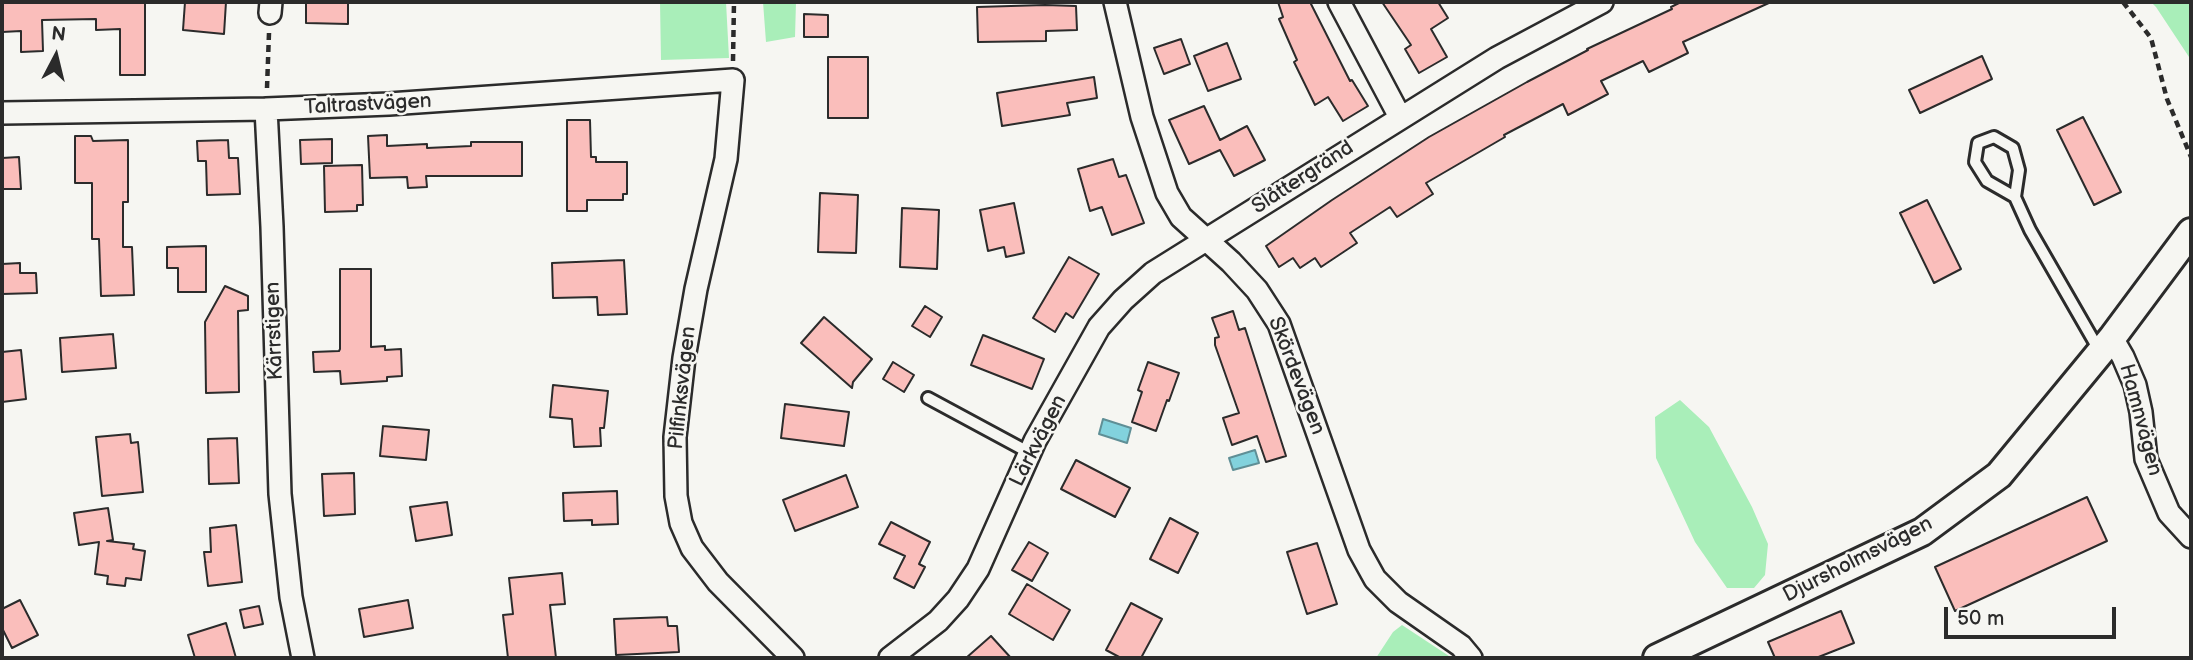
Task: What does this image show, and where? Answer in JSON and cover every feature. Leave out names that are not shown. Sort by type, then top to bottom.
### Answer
[{"type":"street","name":"Skördevägen","points":[[1115,2],[1142,117],[1167,193],[1181,217],[1231,262],[1257,290],[1279,324],[1359,550],[1375,579],[1398,602],[1450,638],[1471,658]]},
{"type":"street","points":[[1339,2],[1400,117]]},
{"type":"street","name":"Slåttergränd","points":[[1206,241],[1570,9],[1602,2]]},
{"type":"street","name":"Taltrastvägen","points":[[2,113],[266,110],[733,80]]},
{"type":"street","name":"Pilfinksvägen","points":[[733,80],[726,159],[696,289],[684,358],[676,437],[676,496],[681,523],[692,548],[718,582],[793,658]]},
{"type":"street","name":"Kärrstigen","points":[[266,110],[280,494],[290,597],[303,658]]},
{"type":"street","name":"Djursholmsvägen","points":[[1657,658],[1922,532],[1999,475],[2106,345],[2191,232]]},
{"type":"street","name":"Lärkvägen","points":[[890,658],[938,621],[958,599],[978,569],[1030,453],[1099,327],[1153,272],[1206,241]]},
{"type":"street","name":"Hamnvägen","points":[[2106,345],[2123,357],[2135,385],[2146,459],[2169,513],[2191,537]]},
{"type":"lane","points":[[2015,197],[1987,181],[1975,162],[1978,143],[1994,137],[2013,148],[2019,170],[2015,197],[2030,230],[2106,345]]},
{"type":"lane","points":[[928,398],[1030,453]]},
{"type":"path","points":[[733,80],[734,2]]},
{"type":"path","points":[[2123,2],[2151,38],[2167,99],[2191,157]]},
{"type":"path","points":[[266,110],[270,7]]},
{"type":"green space","points":[[660,2],[726,2],[729,58],[661,60]]},
{"type":"green space","points":[[763,2],[796,2],[795,37],[766,42]]},
{"type":"green space","points":[[2151,2],[2191,2],[2191,60],[2156,7]]},
{"type":"green space","points":[[1680,400],[1709,427],[1752,507],[1768,544],[1765,575],[1754,588],[1727,588],[1695,542],[1656,458],[1655,417]]},
{"type":"green space","points":[[1402,625],[1452,658],[1376,658],[1393,632]]},
{"type":"water","points":[[1103,419],[1131,428],[1127,443],[1099,434]]},
{"type":"water","points":[[1255,450],[1259,463],[1233,470],[1229,458]]},
{"type":"building","points":[[2,2],[145,2],[145,75],[120,75],[120,29],[96,30],[96,19],[42,20],[43,51],[21,52],[21,31],[2,32]]},
{"type":"building","points":[[185,2],[226,2],[224,34],[183,30]]},
{"type":"building","points":[[306,2],[348,2],[348,24],[306,23]]},
{"type":"building","points":[[1278,2],[1310,2],[1350,81],[1352,80],[1368,106],[1343,121],[1328,97],[1315,105],[1294,62],[1297,60],[1279,19],[1283,17]]},
{"type":"building","points":[[1382,2],[1438,2],[1448,18],[1431,29],[1447,57],[1419,73],[1405,49],[1411,45]]},
{"type":"building","points":[[1681,2],[1771,2],[1683,42],[1688,53],[1649,72],[1643,61],[1601,81],[1608,94],[1568,115],[1563,104],[1504,135],[1505,137],[1426,183],[1433,194],[1397,217],[1390,207],[1350,233],[1357,243],[1321,267],[1315,258],[1300,268],[1293,258],[1279,267],[1266,246],[1332,200],[1429,137],[1587,49],[1672,9],[1671,7]]},
{"type":"building","points":[[1076,6],[1077,30],[1046,31],[1046,41],[978,42],[977,7]]},
{"type":"building","points":[[804,14],[828,15],[828,37],[804,37]]},
{"type":"building","points":[[1181,39],[1190,64],[1164,74],[1154,48]]},
{"type":"building","points":[[1227,43],[1241,79],[1208,91],[1194,56]]},
{"type":"building","points":[[1982,56],[1992,79],[1920,113],[1909,90]]},
{"type":"building","points":[[828,57],[868,57],[868,118],[828,118]]},
{"type":"building","points":[[1094,77],[1097,98],[1067,103],[1070,115],[1002,126],[997,93]]},
{"type":"building","points":[[1204,106],[1220,140],[1247,126],[1265,160],[1234,176],[1220,150],[1189,164],[1169,120]]},
{"type":"building","points":[[2083,117],[2121,192],[2094,205],[2057,130]]},
{"type":"building","points":[[567,120],[590,120],[591,157],[596,157],[596,162],[627,162],[627,194],[623,194],[623,200],[587,200],[587,211],[567,211]]},
{"type":"building","points":[[387,135],[387,146],[427,144],[427,148],[471,146],[471,142],[522,142],[522,176],[426,176],[427,187],[408,188],[407,177],[370,178],[368,136]]},
{"type":"building","points":[[75,136],[91,136],[93,141],[128,140],[128,202],[123,202],[123,247],[132,247],[134,295],[101,296],[99,239],[92,239],[92,183],[75,183]]},
{"type":"building","points":[[332,139],[332,163],[301,164],[300,140]]},
{"type":"building","points":[[228,140],[229,158],[238,158],[240,194],[207,195],[206,161],[198,161],[197,141]]},
{"type":"building","points":[[19,157],[21,189],[2,189],[2,158]]},
{"type":"building","points":[[1113,159],[1119,177],[1126,175],[1144,223],[1112,235],[1102,207],[1090,211],[1078,169]]},
{"type":"building","points":[[362,165],[363,205],[357,205],[357,211],[325,212],[324,166]]},
{"type":"building","points":[[820,193],[858,195],[856,253],[818,252]]},
{"type":"building","points":[[1927,200],[1961,269],[1934,283],[1900,213]]},
{"type":"building","points":[[1014,203],[1024,253],[1006,257],[1004,247],[988,251],[980,210]]},
{"type":"building","points":[[902,208],[939,210],[937,269],[900,267]]},
{"type":"building","points":[[206,246],[206,292],[178,292],[178,268],[167,268],[167,247]]},
{"type":"building","points":[[1069,257],[1099,274],[1073,318],[1066,313],[1055,332],[1033,318]]},
{"type":"building","points":[[624,260],[627,314],[598,315],[597,297],[553,298],[552,263]]},
{"type":"building","points":[[20,263],[20,273],[36,273],[37,293],[2,294],[2,264]]},
{"type":"building","points":[[340,269],[371,269],[371,347],[401,349],[402,376],[387,377],[387,381],[341,384],[340,371],[314,372],[313,352],[340,349]]},
{"type":"building","points":[[225,286],[248,296],[248,310],[238,311],[239,392],[206,393],[205,322]]},
{"type":"building","points":[[925,306],[942,317],[930,337],[912,326]]},
{"type":"building","points":[[1233,311],[1239,330],[1245,328],[1286,456],[1266,462],[1257,436],[1232,445],[1223,418],[1239,413],[1215,345],[1215,338],[1219,337],[1212,318]]},
{"type":"building","points":[[824,317],[872,359],[853,382],[852,388],[801,343]]},
{"type":"building","points":[[113,334],[116,368],[62,372],[60,338]]},
{"type":"building","points":[[983,335],[1044,359],[1032,389],[971,365]]},
{"type":"building","points":[[21,350],[26,399],[2,402],[2,352]]},
{"type":"building","points":[[893,362],[914,375],[904,392],[883,379]]},
{"type":"building","points":[[1148,362],[1179,373],[1156,431],[1132,422],[1142,392],[1138,390]]},
{"type":"building","points":[[553,385],[608,391],[604,428],[600,428],[601,446],[574,447],[572,419],[550,417]]},
{"type":"building","points":[[785,404],[849,412],[844,446],[781,438]]},
{"type":"building","points":[[383,426],[429,430],[426,460],[380,456]]},
{"type":"building","points":[[130,434],[131,443],[138,442],[143,492],[102,496],[96,437]]},
{"type":"building","points":[[237,438],[239,483],[209,484],[208,439]]},
{"type":"building","points":[[1076,460],[1130,488],[1115,517],[1061,489]]},
{"type":"building","points":[[354,473],[355,514],[324,516],[322,474]]},
{"type":"building","points":[[846,475],[858,507],[795,531],[783,500]]},
{"type":"building","points":[[617,491],[618,524],[592,525],[592,520],[564,521],[563,493]]},
{"type":"building","points":[[2087,497],[2107,541],[1955,611],[1935,567]]},
{"type":"building","points":[[447,502],[452,535],[416,541],[410,507]]},
{"type":"building","points":[[108,508],[113,540],[107,541],[134,544],[133,549],[145,551],[141,580],[126,578],[125,586],[107,584],[108,576],[95,574],[99,542],[79,545],[74,513]]},
{"type":"building","points":[[1170,518],[1198,533],[1178,573],[1150,559]]},
{"type":"building","points":[[891,522],[930,542],[919,564],[925,567],[914,588],[894,578],[905,556],[879,544]]},
{"type":"building","points":[[236,525],[242,582],[208,586],[204,552],[211,552],[210,528]]},
{"type":"building","points":[[1029,542],[1048,553],[1032,581],[1012,570]]},
{"type":"building","points":[[1317,543],[1337,604],[1307,614],[1287,552]]},
{"type":"building","points":[[562,573],[565,604],[550,605],[556,658],[508,658],[503,615],[513,614],[509,578]]},
{"type":"building","points":[[1027,584],[1070,610],[1053,640],[1009,614]]},
{"type":"building","points":[[20,600],[38,635],[12,648],[2,628],[2,609]]},
{"type":"building","points":[[408,600],[413,628],[364,637],[359,609]]},
{"type":"building","points":[[1131,603],[1162,619],[1141,658],[1121,658],[1106,650]]},
{"type":"building","points":[[259,606],[263,624],[244,628],[240,610]]},
{"type":"building","points":[[1841,611],[1854,643],[1816,658],[1775,658],[1768,642]]},
{"type":"building","points":[[667,617],[668,626],[677,626],[679,652],[616,655],[614,619]]},
{"type":"building","points":[[226,623],[236,658],[195,658],[188,635]]},
{"type":"building","points":[[991,636],[1011,658],[966,658]]}]
